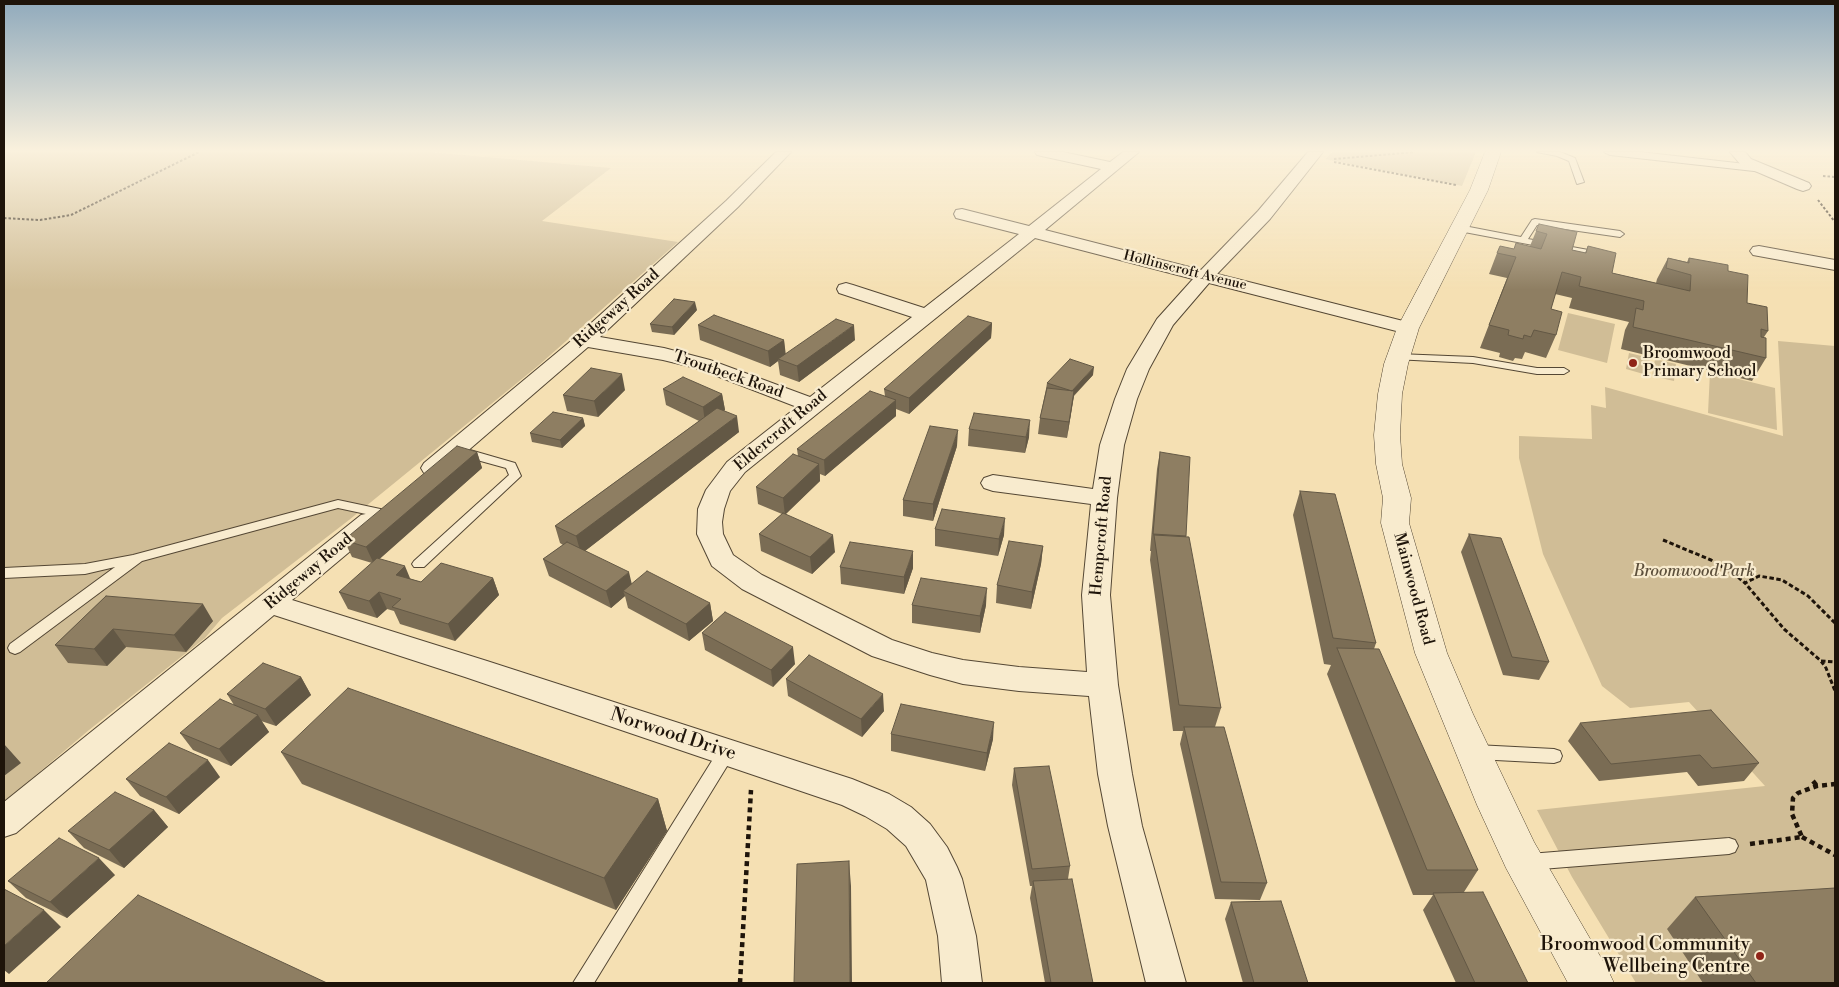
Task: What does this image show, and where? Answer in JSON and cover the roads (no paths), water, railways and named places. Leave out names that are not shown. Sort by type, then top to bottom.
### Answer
[{"type":"street","name":"Ridgeway Road","points":[[418,481],[584,340],[738,198]]},
{"type":"street","name":"Eldercroft Road","points":[[1073,198],[736,467],[718,490],[711,509],[710,522],[714,543],[722,560],[735,571],[752,582],[882,648],[908,658],[944,668],[985,676],[1103,685]]},
{"type":"street","name":"Hempcroft Road","points":[[1166,983],[1125,826],[1113,765],[1103,685],[1096,595],[1104,498],[1117,426],[1138,369],[1164,323],[1205,276],[1280,198]]},
{"type":"street","name":"Mainwood Road","points":[[1475,198],[1408,328],[1398,357],[1390,394],[1387,435],[1389,464],[1397,498],[1395,523],[1409,581],[1431,652],[1473,752],[1524,862],[1592,983]]},
{"type":"street","name":"Hollinscroft Avenue","points":[[959,214],[1408,328]]},
{"type":"street","points":[[1760,251],[1801,255],[1835,265]]},
{"type":"street","points":[[843,288],[925,315]]},
{"type":"street","name":"Troutbeck Road","points":[[584,340],[664,354],[703,364],[812,405]]},
{"type":"street","points":[[990,482],[1104,498]]},
{"type":"street","name":"Ridgeway Road","points":[[4,822],[388,506]]},
{"type":"street","name":"Norwood Drive","points":[[270,604],[476,669],[852,794],[877,805],[899,818],[918,836],[944,878],[957,936],[962,983]]},
{"type":"lane","points":[[1523,240],[1535,222],[1620,234]]},
{"type":"lane","points":[[1459,228],[1591,253]]},
{"type":"lane","points":[[1398,357],[1473,360],[1537,371],[1564,371]]},
{"type":"lane","points":[[419,564],[515,476],[511,466],[456,449]]},
{"type":"lane","points":[[4,573],[85,569],[137,558],[338,504],[388,506]]},
{"type":"lane","points":[[15,648],[137,558]]},
{"type":"lane","points":[[1473,752],[1554,756]]},
{"type":"lane","points":[[583,983],[739,757]]},
{"type":"lane","points":[[1524,862],[1729,846]]},
{"type":"place","name":"Broomwood Primary School","points":[[1633,363]]},
{"type":"place","name":"Broomwood Community Wellbeing Centre","points":[[1760,956]]},
{"type":"park label","name":"Broomwood Park","points":[[1694,572]]}]
